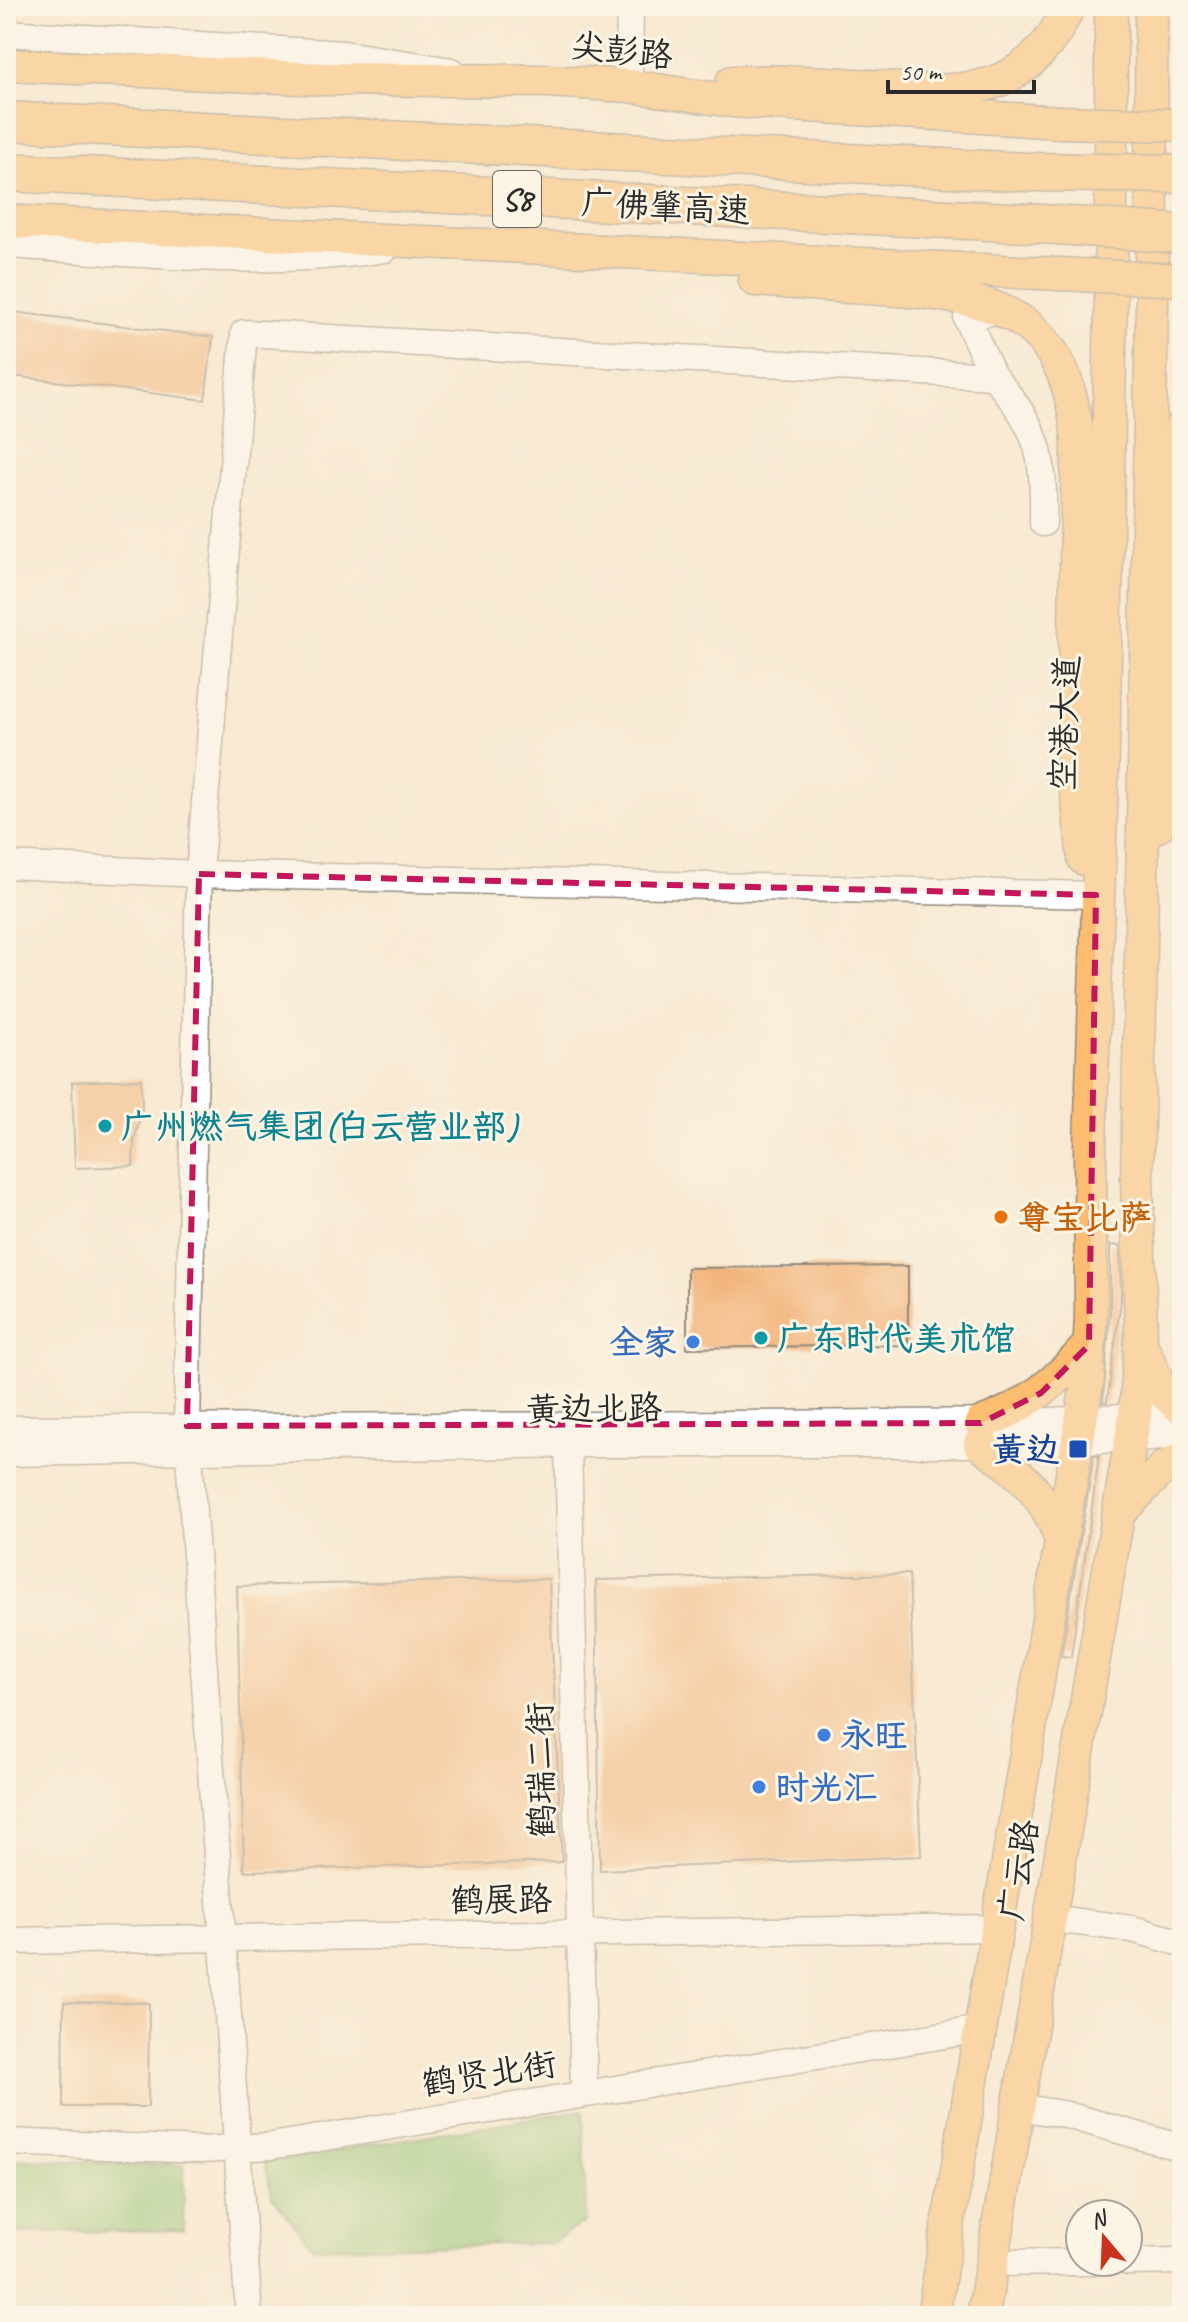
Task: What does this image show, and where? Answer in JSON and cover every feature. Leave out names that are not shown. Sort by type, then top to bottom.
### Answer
[{"type":"highway","name":"广佛肇高速","points":[[6,121],[1028,172],[1182,174]]},
{"type":"highway","name":"广佛肇高速","points":[[6,172],[1029,223],[1182,234]]},
{"type":"main road","points":[[629,86],[789,81],[932,89],[971,86],[1000,80],[1024,66],[1048,45],[1069,6]]},
{"type":"main road","name":"空港大道","points":[[1079,1430],[1089,1345],[1096,895],[1104,720],[1111,309],[1111,6]]},
{"type":"main road","points":[[1134,1426],[1140,1342],[1141,895],[1152,301],[1151,6]]},
{"type":"main road","name":"尖彭路","points":[[6,65],[324,79],[495,79],[629,86],[732,101],[1059,122],[1182,125]]},
{"type":"main road","points":[[6,221],[1182,280]]},
{"type":"main road","points":[[603,253],[685,272],[965,297],[1002,308],[1032,328],[1056,356],[1075,408],[1078,441],[1073,761],[1079,834],[1096,895]]},
{"type":"main road","points":[[1141,895],[1162,811],[1167,764],[1182,426]]},
{"type":"main road","points":[[1089,1223],[1138,1229]]},
{"type":"main road","points":[[1140,1342],[1162,1391],[1182,1412]]},
{"type":"main road","points":[[1060,1538],[1032,1487],[981,1433],[1041,1393],[1089,1345]]},
{"type":"main road","name":"广云路","points":[[983,2316],[1048,1918],[1134,1426]]},
{"type":"main road","name":"广云路","points":[[933,2316],[1079,1430]]},
{"type":"main road","points":[[1119,1513],[1164,1467],[1182,1458]]},
{"type":"main road","points":[[1049,1609],[1100,1619]]},
{"type":"street","points":[[629,86],[630,6]]},
{"type":"street","points":[[6,33],[344,54],[408,62],[495,79]]},
{"type":"street","points":[[6,245],[256,258],[342,256],[429,242]]},
{"type":"street","points":[[1002,308],[967,319],[993,376],[1018,405],[1035,434],[1044,475],[1043,523]]},
{"type":"street","points":[[249,2316],[187,1438],[199,874],[244,333],[993,376]]},
{"type":"street","points":[[6,865],[199,874],[1096,895]]},
{"type":"street","name":"黄边北路","points":[[339,1437],[568,1444],[981,1433],[1134,1426],[1182,1412]]},
{"type":"street","name":"黄边北路","points":[[1134,1426],[1182,1435]]},
{"type":"street","name":"黄边北路","points":[[6,1429],[187,1438],[981,1433]]},
{"type":"street","name":"黄边北路","points":[[6,1453],[187,1438]]},
{"type":"street","name":"鹤瑞二街","points":[[568,1444],[584,2094]]},
{"type":"street","points":[[1048,1918],[1132,1929],[1182,1943]]},
{"type":"street","name":"鹤展路","points":[[6,1941],[998,1928]]},
{"type":"street","name":"鹤贤北街","points":[[6,2142],[201,2150],[271,2146],[981,2029]]},
{"type":"street","points":[[1017,2107],[1063,2114],[1182,2148]]},
{"type":"street","points":[[1144,2262],[1182,2261]]},
{"type":"street","points":[[991,2263],[1064,2262]]},
{"type":"highlighted area","points":[[199,874],[1096,895],[1089,1345],[1041,1393],[981,1423],[187,1426]]},
{"type":"green space","points":[[583,2110],[586,2221],[551,2243],[313,2248],[272,2196],[265,2162]]},
{"type":"green space","points":[[6,2159],[184,2165],[183,2230],[6,2233]]},
{"type":"building","points":[[6,311],[213,337],[205,400],[6,375]]},
{"type":"building","name":"广州燃气集团(白云营业部)","points":[[141,1079],[142,1110],[134,1141],[133,1166],[75,1168],[72,1082]]},
{"type":"building","points":[[1110,1245],[1120,1246],[1121,1300],[1107,1402],[1103,1402],[1110,1316]]},
{"type":"building","points":[[908,1266],[908,1345],[687,1348],[687,1268]]},
{"type":"building","points":[[1094,1456],[1099,1456],[1071,1657],[1061,1656]]},
{"type":"building","name":"时光汇","points":[[909,1574],[921,1856],[600,1870],[596,1580]]},
{"type":"building","points":[[549,1579],[562,1862],[244,1871],[237,1586]]},
{"type":"building","points":[[64,2002],[149,2003],[148,2107],[63,2107]]},
{"type":"place","name":"广州燃气集团(白云营业部)","points":[[105,1126]]},
{"type":"place","name":"尊宝比萨","points":[[1001,1217]]},
{"type":"place","name":"广东时代美术馆","points":[[761,1338]]},
{"type":"place","name":"全家","points":[[693,1342]]},
{"type":"place","name":"黄边","points":[[1078,1449]]},
{"type":"place","name":"永旺","points":[[824,1735]]},
{"type":"place","name":"时光汇","points":[[759,1787]]}]
